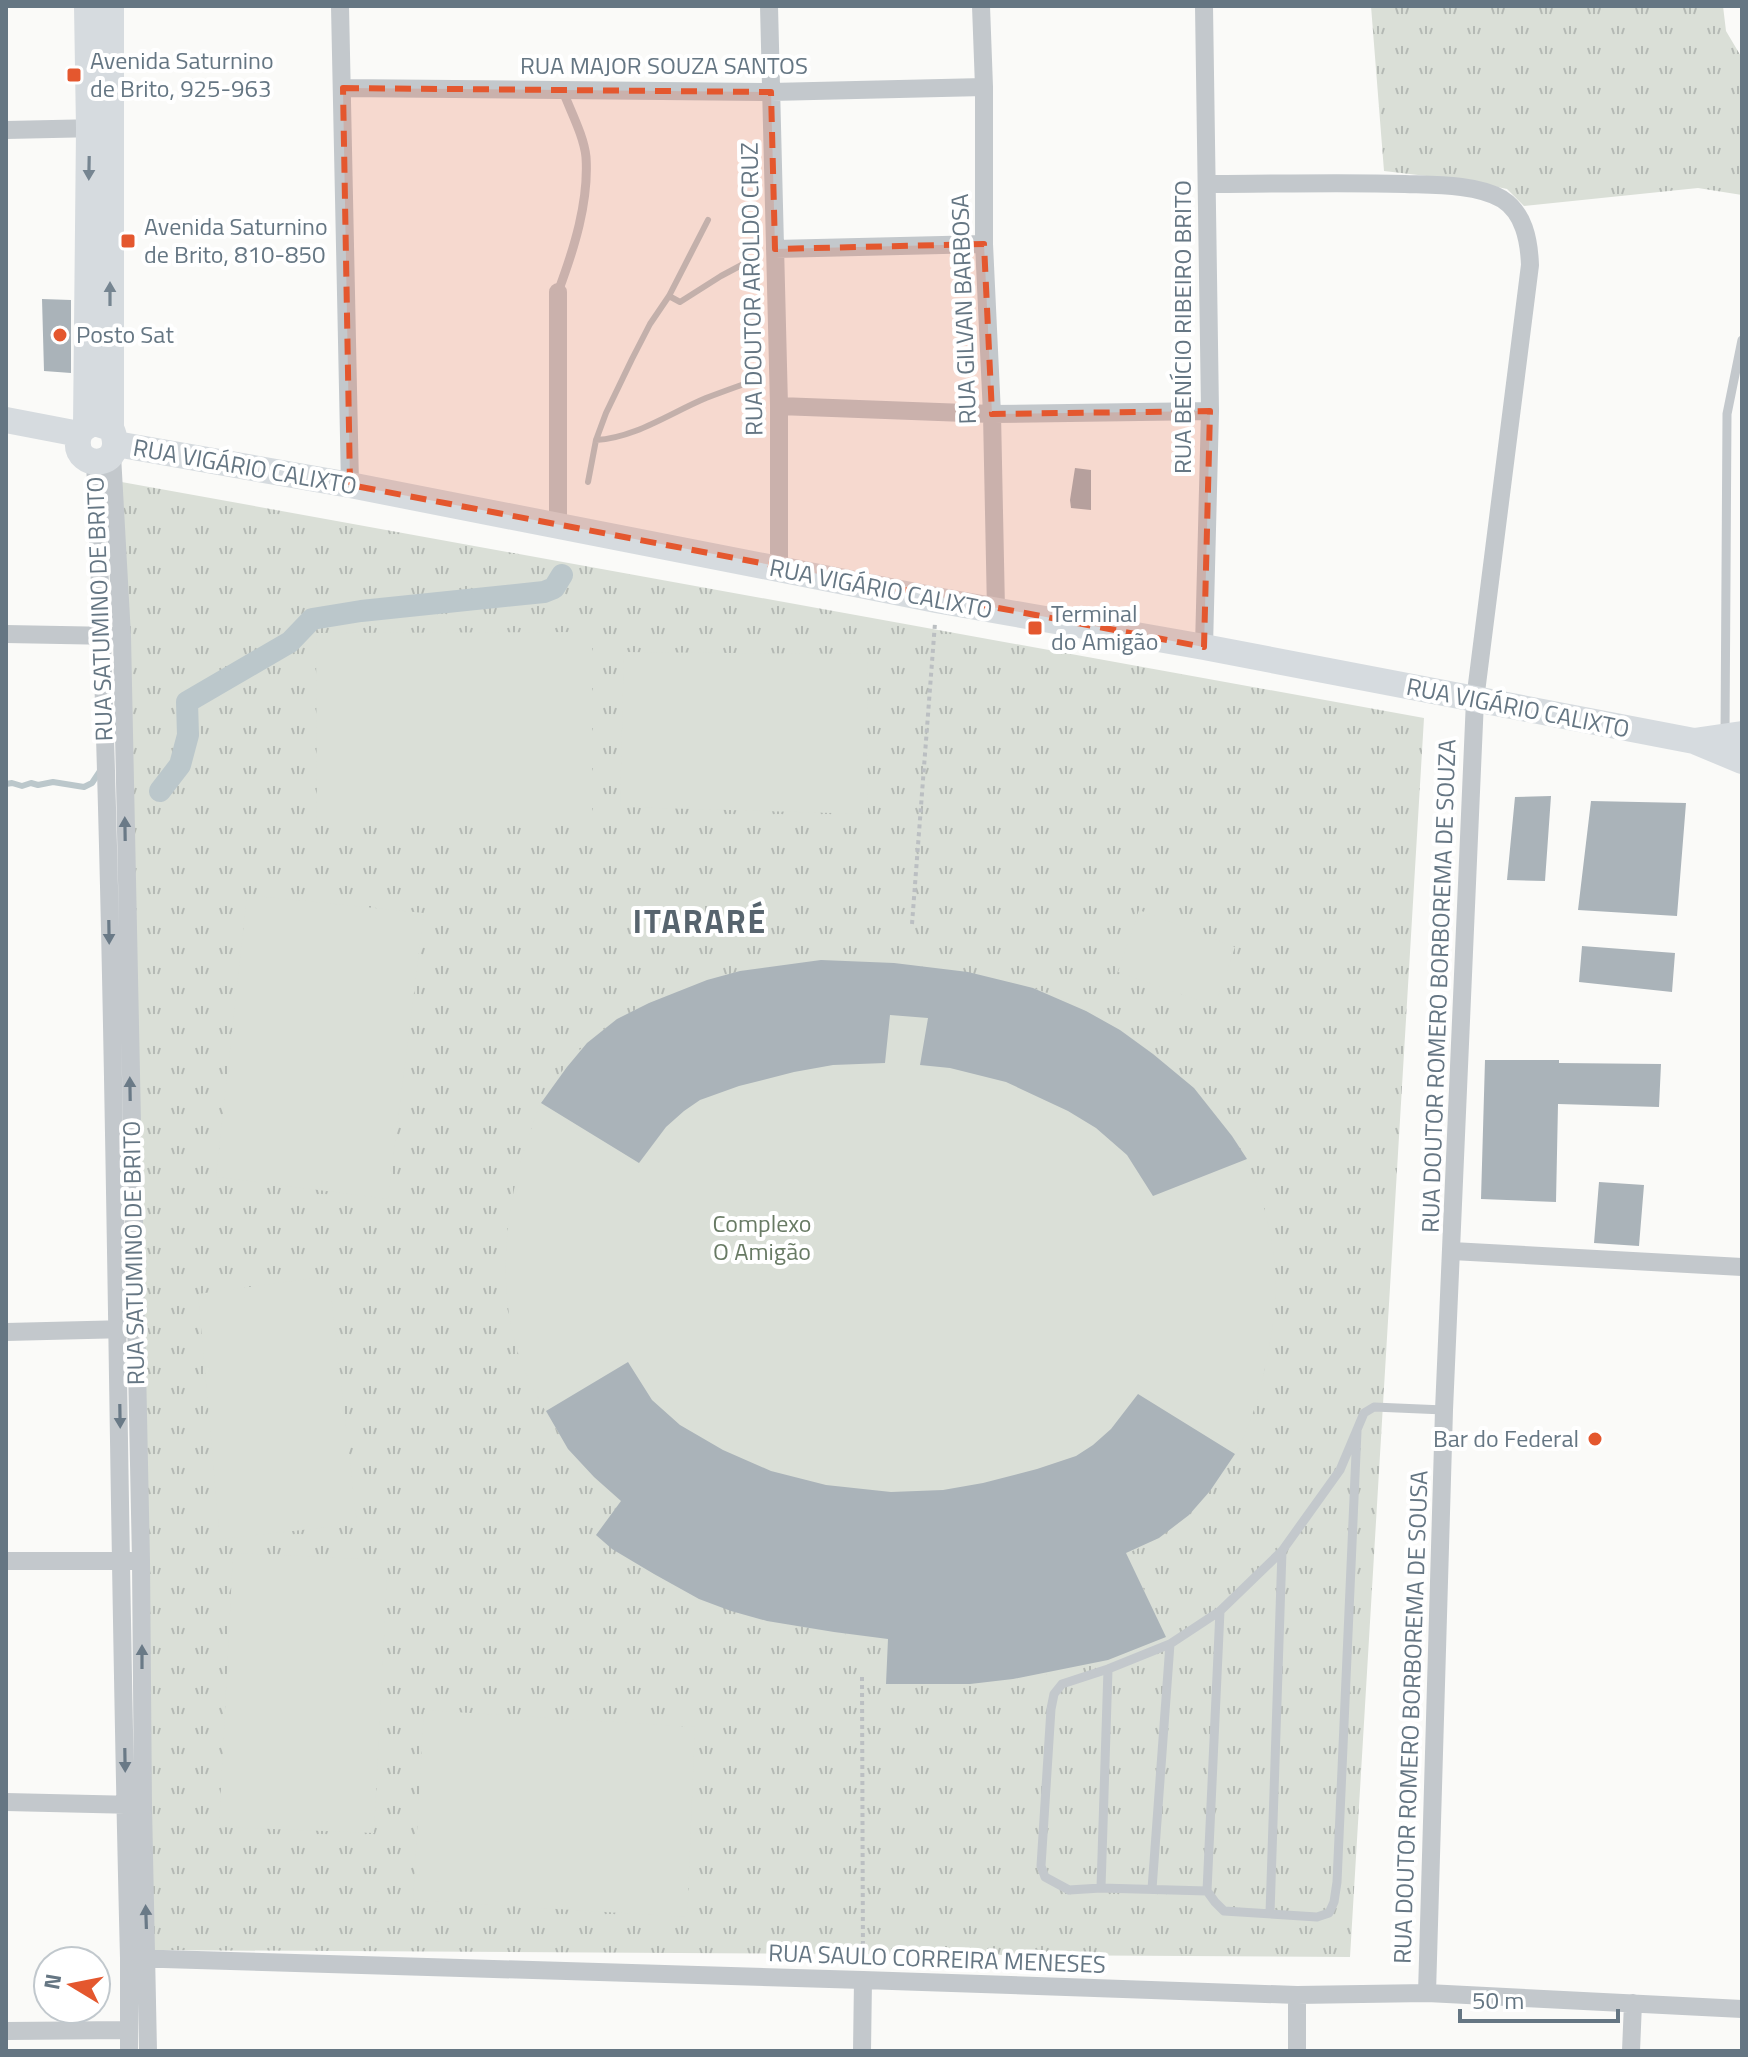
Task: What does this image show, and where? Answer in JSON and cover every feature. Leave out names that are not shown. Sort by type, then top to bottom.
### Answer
[{"type":"main road","name":"RUA SATUMINO DE BRITO","points":[[87,6],[99,128],[100,442]]},
{"type":"main road","name":"RUA SATUMINO DE BRITO","points":[[99,128],[111,6]]},
{"type":"main road","name":"RUA VIGÁRIO CALIXTO","points":[[6,420],[100,442],[350,485],[936,600],[1204,647],[1694,741],[1742,761]]},
{"type":"main road","name":"RUA VIGÁRIO CALIXTO","points":[[1694,741],[1734,735]]},
{"type":"street","points":[[340,6],[350,485]]},
{"type":"street","name":"RUA DOUTOR AROLDO CRUZ","points":[[769,6],[779,406],[779,570]]},
{"type":"street","name":"RUA GILVAN BARBOSA","points":[[981,6],[984,244],[992,414],[996,610]]},
{"type":"street","name":"RUA BENÍCIO RIBEIRO BRITO","points":[[1204,6],[1210,411],[1204,647]]},
{"type":"street","name":"RUA MAJOR SOUZA SANTOS","points":[[343,88],[771,92],[984,87]]},
{"type":"street","points":[[6,130],[99,128]]},
{"type":"street","name":"RUA DOUTOR ROMERO BORBOREMA DE SOUZA","points":[[1207,184],[1370,183],[1447,186],[1488,193],[1502,200],[1519,216],[1529,246],[1528,280],[1475,700],[1452,1251]]},
{"type":"street","points":[[775,249],[984,244]]},
{"type":"street","points":[[558,292],[558,527]]},
{"type":"street","points":[[779,406],[992,414],[1210,411]]},
{"type":"street","name":"RUA SATUMINO DE BRITO","points":[[100,442],[103,636],[127,1329],[141,1561],[134,1805]]},
{"type":"street","name":"RUA SATUMINO DE BRITO","points":[[100,442],[122,636],[127,1329],[122,1561],[138,1958],[148,2051]]},
{"type":"street","points":[[6,634],[122,636]]},
{"type":"street","points":[[1452,1251],[1742,1267]]},
{"type":"street","name":"RUA DOUTOR ROMERO BORBOREMA DE SOUSA","points":[[1427,1993],[1444,1410],[1452,1251]]},
{"type":"street","points":[[6,1332],[127,1329]]},
{"type":"street","points":[[6,1561],[141,1561]]},
{"type":"street","points":[[6,1802],[134,1805]]},
{"type":"street","name":"RUA SATUMINO DE BRITO","points":[[129,2051],[138,1958]]},
{"type":"street","name":"RUA SAULO CORREIRA MENESES","points":[[138,1958],[1297,1995],[1427,1993],[1742,2009]]},
{"type":"street","points":[[862,2051],[863,1980]]},
{"type":"street","points":[[1297,1995],[1297,2051]]},
{"type":"street","points":[[1631,2051],[1633,2003]]},
{"type":"street","points":[[6,2031],[129,2030]]},
{"type":"lane","points":[[558,292],[569,264],[584,204],[586,154],[563,90]]},
{"type":"lane","points":[[1734,735],[1727,414],[1742,340]]},
{"type":"lane","points":[[1207,1891],[1069,1890],[1045,1877],[1041,1866],[1054,1694],[1062,1684],[1170,1644],[1220,1611],[1282,1551],[1340,1470],[1364,1413],[1374,1407],[1444,1410]]},
{"type":"lane","points":[[1220,1611],[1207,1891],[1224,1911],[1317,1917],[1329,1913],[1337,1882],[1357,1431]]},
{"type":"lane","points":[[1270,1913],[1282,1551]]},
{"type":"lane","points":[[1152,1889],[1170,1644]]},
{"type":"lane","points":[[1101,1888],[1108,1669]]},
{"type":"path","points":[[912,924],[936,600]]},
{"type":"path","points":[[862,1677],[863,1980]]},
{"type":"highlighted area","points":[[343,88],[771,92],[775,249],[984,244],[992,414],[1210,411],[1204,647],[350,485]]},
{"type":"green space","points":[[1371,6],[1723,6],[1726,31],[1742,58],[1742,195],[1698,188],[1524,206],[1507,189],[1469,181],[1384,171]]},
{"type":"green space","name":"Complexo O Amigão","points":[[116,481],[1424,718],[1350,1957],[148,1950]]},
{"type":"green space","points":[[592,632],[592,826],[317,826],[316,633]]},
{"type":"green space","points":[[624,652],[867,654],[868,814],[620,807]]},
{"type":"green space","points":[[247,895],[424,913],[388,1199],[216,1177]]},
{"type":"green space","points":[[1139,910],[1235,947],[1215,1006],[1118,972]]},
{"type":"green space","points":[[821,960],[953,970],[1004,980],[1059,998],[1117,1029],[1172,1070],[1198,1094],[1239,1148],[1254,1178],[1272,1246],[1276,1284],[1273,1326],[1257,1401],[1229,1466],[1208,1493],[1162,1536],[1126,1554],[1168,1638],[1100,1662],[1028,1678],[968,1684],[886,1684],[889,1638],[815,1629],[726,1608],[647,1571],[596,1535],[622,1500],[585,1468],[549,1418],[520,1360],[507,1301],[506,1248],[513,1195],[537,1113],[556,1079],[583,1047],[640,1007],[678,990],[737,972]]},
{"type":"green space","points":[[329,1276],[357,1524],[220,1539],[198,1294]]},
{"type":"green space","points":[[233,1553],[388,1560],[374,1833],[219,1827]]},
{"type":"green space","points":[[424,1710],[695,1727],[687,1917],[413,1900]]},
{"type":"building","name":"Posto Sat","points":[[42,299],[71,300],[71,373],[44,371]]},
{"type":"building","points":[[1075,468],[1091,470],[1091,510],[1071,508]]},
{"type":"building","points":[[1551,796],[1545,881],[1507,880],[1515,797]]},
{"type":"building","points":[[1591,801],[1686,803],[1677,916],[1578,910]]},
{"type":"building","points":[[1582,946],[1675,953],[1672,992],[1579,982]]},
{"type":"building","points":[[821,960],[894,963],[968,972],[1033,988],[1086,1011],[1120,1030],[1194,1088],[1247,1159],[1153,1196],[1127,1155],[1096,1128],[1068,1111],[1006,1082],[950,1068],[920,1065],[928,1018],[890,1015],[885,1063],[833,1065],[794,1072],[700,1100],[666,1127],[639,1163],[541,1103],[587,1043],[617,1019],[707,980],[740,971]]},
{"type":"building","points":[[1485,1060],[1661,1064],[1659,1107],[1558,1104],[1556,1202],[1481,1199]]},
{"type":"building","points":[[1599,1182],[1644,1185],[1639,1246],[1594,1243]]},
{"type":"building","points":[[628,1362],[652,1400],[680,1425],[723,1450],[771,1471],[826,1485],[891,1492],[943,1490],[1037,1469],[1076,1456],[1093,1445],[1111,1429],[1138,1394],[1235,1454],[1189,1515],[1159,1538],[1126,1553],[1166,1637],[1108,1660],[1013,1679],[970,1684],[886,1684],[888,1639],[767,1621],[731,1611],[699,1599],[654,1574],[612,1549],[596,1535],[621,1501],[568,1449],[546,1411]]},
{"type":"waterway","points":[[588,482],[596,440],[606,413],[650,324],[669,296],[708,220]]},
{"type":"waterway","points":[[669,296],[680,302],[751,260]]},
{"type":"waterway","points":[[596,440],[625,435],[706,398],[753,381]]},
{"type":"waterway","points":[[160,791],[180,765],[188,735],[187,702],[290,642],[312,619],[544,592],[554,588],[562,575]]},
{"type":"waterway","points":[[6,784],[22,786],[53,782],[84,787],[92,783],[100,771]]},
{"type":"place","name":"Avenida Saturnino de Brito, 925-963","points":[[74,75]]},
{"type":"place","name":"Avenida Saturnino de Brito, 810-850","points":[[128,241]]},
{"type":"place","name":"Posto Sat","points":[[60,335]]},
{"type":"place","name":"Terminal do Amigão","points":[[1035,628]]},
{"type":"place","name":"Bar do Federal","points":[[1595,1439]]},
{"type":"district","name":"ITARARÉ","points":[[700,922]]}]
